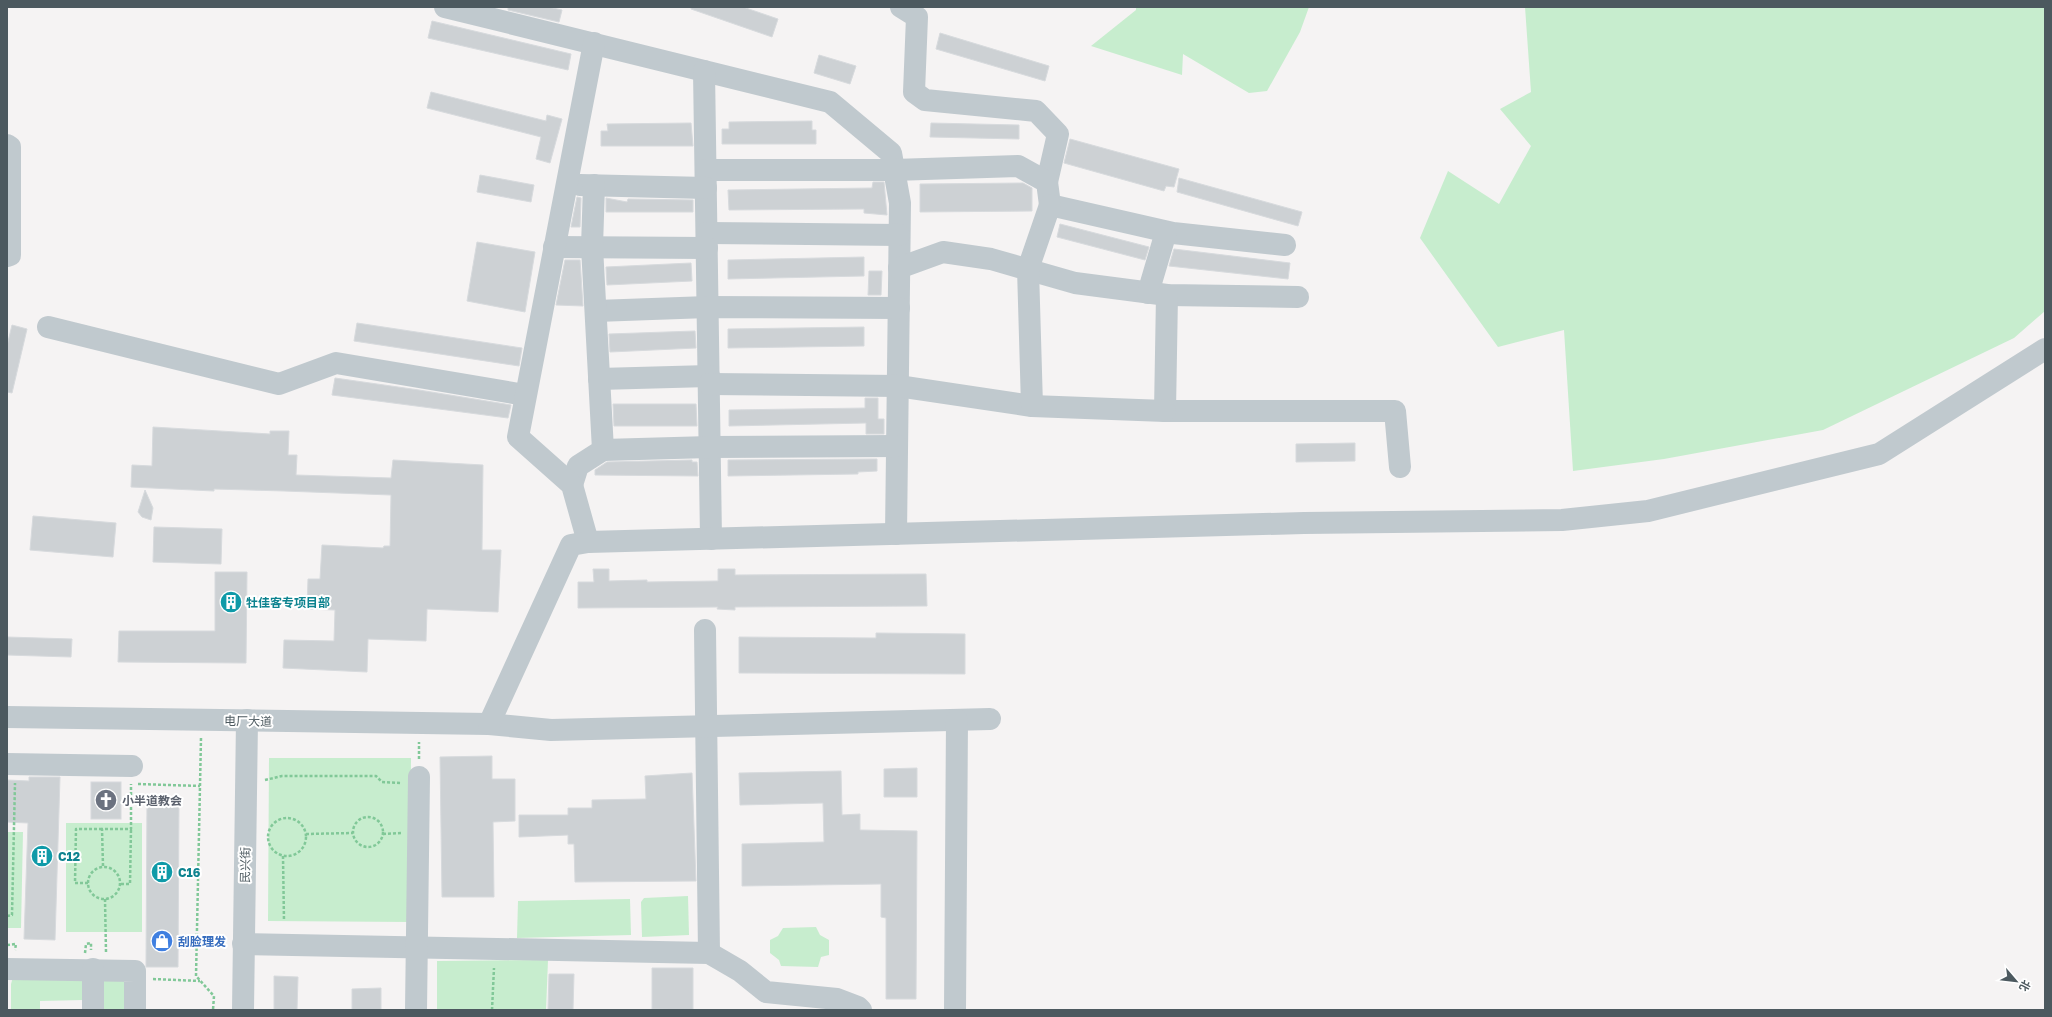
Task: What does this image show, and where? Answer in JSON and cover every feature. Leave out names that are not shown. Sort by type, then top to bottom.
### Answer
[{"type":"street","points":[[445,7],[830,102],[891,153],[900,203],[896,534]]},
{"type":"street","points":[[901,7],[917,17],[914,92],[925,100],[1036,111],[1058,134],[1047,182],[1050,205],[1028,270],[1032,406]]},
{"type":"street","points":[[588,542],[572,485],[518,437],[594,43]]},
{"type":"street","points":[[704,71],[711,539]]},
{"type":"street","points":[[7,145],[10,147],[10,254],[7,256]]},
{"type":"street","points":[[567,184],[594,185],[894,170],[1018,166],[1047,182]]},
{"type":"street","points":[[594,185],[592,247],[603,450]]},
{"type":"street","points":[[1050,205],[1166,232],[1285,245]]},
{"type":"street","points":[[1165,411],[1158,294],[1166,232]]},
{"type":"street","points":[[554,247],[592,247],[707,240],[899,235]]},
{"type":"street","points":[[899,268],[943,252],[991,259],[1075,284],[1158,294],[1298,297]]},
{"type":"street","points":[[596,311],[708,307],[899,308]]},
{"type":"street","points":[[48,327],[279,384],[336,363],[526,395]]},
{"type":"street","points":[[489,724],[571,545],[588,542],[1304,523],[1562,520],[1648,511],[1879,454],[2045,349]]},
{"type":"street","points":[[600,378],[898,386],[1032,406],[1165,411],[1395,411],[1400,467]]},
{"type":"street","points":[[572,485],[578,466],[603,450],[710,447],[897,446]]},
{"type":"street","points":[[705,630],[709,953]]},
{"type":"street","name":"电厂大道","points":[[7,717],[489,724],[551,730],[990,719]]},
{"type":"street","name":"民兴街","points":[[243,1010],[247,720]]},
{"type":"street","points":[[955,1010],[956,720]]},
{"type":"street","points":[[11,764],[131,775]]},
{"type":"street","points":[[416,1010],[419,780]]},
{"type":"street","points":[[243,944],[417,949],[709,953],[740,971],[766,992],[836,999],[858,1006],[861,1010]]},
{"type":"street","points":[[7,969],[93,969],[135,971],[135,1010]]},
{"type":"street","points":[[93,969],[93,1010]]},
{"type":"path","points":[[201,720],[196,976],[214,996],[214,1010]]},
{"type":"path","points":[[261,781],[282,776],[376,776],[382,782],[419,780],[419,723]]},
{"type":"path","points":[[7,916],[12,915],[11,764]]},
{"type":"path","points":[[120,884],[130,884],[131,775],[200,786]]},
{"type":"path","points":[[367,817],[372,818],[380,824],[383,834],[379,842],[371,847],[366,847],[357,843],[353,833],[355,825],[358,821],[367,817]]},
{"type":"path","points":[[281,819],[294,819],[304,827],[306,834],[305,845],[301,851],[296,854],[283,856],[272,850],[269,844],[269,832],[276,822],[281,819]]},
{"type":"path","points":[[88,883],[75,883],[76,829],[131,829]]},
{"type":"path","points":[[102,829],[103,866]]},
{"type":"path","points":[[306,834],[353,833]]},
{"type":"path","points":[[283,856],[284,921]]},
{"type":"path","points":[[103,866],[113,868],[120,876],[118,892],[115,895],[105,899],[95,896],[91,892],[88,883],[93,871],[103,866]]},
{"type":"path","points":[[91,943],[91,952],[106,952],[105,899]]},
{"type":"path","points":[[492,1010],[494,950]]},
{"type":"path","points":[[135,979],[200,981]]},
{"type":"green space","points":[[1136,7],[1309,7],[1300,32],[1267,91],[1249,93],[1183,54],[1182,75],[1091,46],[1136,10]]},
{"type":"green space","points":[[1525,7],[2045,7],[2045,311],[2014,338],[1823,430],[1664,459],[1573,471],[1564,330],[1498,347],[1420,238],[1448,171],[1499,204],[1531,146],[1500,109],[1531,92]]},
{"type":"green space","points":[[269,758],[411,758],[410,922],[268,921]]},
{"type":"green space","points":[[66,823],[142,823],[142,932],[66,932]]},
{"type":"green space","points":[[7,832],[23,832],[21,928],[7,928]]},
{"type":"green space","points":[[688,896],[689,935],[642,937],[641,902],[644,898]]},
{"type":"green space","points":[[630,899],[631,935],[517,938],[518,901]]},
{"type":"green space","points":[[816,927],[820,935],[829,940],[829,955],[821,957],[818,967],[781,966],[779,960],[770,953],[770,940],[778,936],[783,928]]},
{"type":"green space","points":[[548,960],[546,1010],[437,1010],[437,961]]},
{"type":"green space","points":[[13,977],[83,979],[83,1000],[40,1001],[40,1010],[11,1010],[11,984]]},
{"type":"green space","points":[[100,978],[124,979],[124,1010],[100,1010]]},
{"type":"building","points":[[508,7],[548,7],[562,10],[559,22],[508,10]]},
{"type":"building","points":[[691,7],[743,7],[778,19],[772,37],[691,9]]},
{"type":"building","points":[[432,21],[571,54],[568,70],[428,38]]},
{"type":"building","points":[[940,33],[1049,66],[1045,81],[936,49]]},
{"type":"building","points":[[819,55],[856,66],[850,84],[814,73]]},
{"type":"building","points":[[431,92],[546,121],[547,115],[562,119],[550,163],[536,159],[541,137],[427,108]]},
{"type":"building","points":[[812,121],[812,130],[816,130],[816,144],[722,144],[722,129],[729,129],[729,122]]},
{"type":"building","points":[[691,123],[693,146],[601,146],[601,131],[608,131],[607,124]]},
{"type":"building","points":[[931,123],[1019,125],[1019,139],[930,137]]},
{"type":"building","points":[[1070,139],[1179,169],[1174,187],[1166,186],[1164,191],[1064,163]]},
{"type":"building","points":[[480,175],[534,185],[531,202],[477,192]]},
{"type":"building","points":[[1179,178],[1302,212],[1298,226],[1177,192]]},
{"type":"building","points":[[873,182],[884,182],[887,215],[864,213],[864,209],[729,210],[728,190],[872,188]]},
{"type":"building","points":[[1023,183],[1032,188],[1032,211],[920,212],[920,184]]},
{"type":"building","points":[[577,197],[581,198],[580,227],[571,227]]},
{"type":"building","points":[[606,198],[627,202],[628,199],[693,200],[693,212],[606,212]]},
{"type":"building","points":[[1060,224],[1149,247],[1145,260],[1057,237]]},
{"type":"building","points":[[477,242],[535,252],[525,312],[467,301]]},
{"type":"building","points":[[1174,249],[1290,263],[1288,279],[1169,266]]},
{"type":"building","points":[[864,257],[864,276],[728,279],[728,260]]},
{"type":"building","points":[[565,260],[580,260],[583,306],[556,305]]},
{"type":"building","points":[[691,263],[692,281],[607,285],[606,267]]},
{"type":"building","points":[[869,271],[882,271],[881,295],[868,295]]},
{"type":"building","points":[[357,323],[522,348],[519,366],[354,341]]},
{"type":"building","points":[[12,325],[27,329],[12,393],[7,392],[7,346]]},
{"type":"building","points":[[864,327],[864,346],[728,348],[728,329]]},
{"type":"building","points":[[695,331],[696,348],[610,352],[609,334]]},
{"type":"building","points":[[335,378],[511,405],[508,418],[332,395]]},
{"type":"building","points":[[865,398],[878,398],[878,419],[884,419],[884,434],[866,434],[866,423],[729,426],[729,410],[865,408]]},
{"type":"building","points":[[613,404],[696,404],[697,426],[614,426]]},
{"type":"building","points":[[153,427],[270,434],[270,431],[289,431],[288,455],[297,455],[296,475],[391,478],[393,460],[483,465],[482,550],[501,550],[498,612],[427,609],[426,641],[368,639],[367,672],[283,668],[284,640],[334,641],[335,610],[307,609],[308,579],[320,579],[322,545],[383,548],[384,546],[390,546],[391,495],[214,489],[214,491],[131,487],[132,465],[152,466]]},
{"type":"building","points":[[1355,443],[1355,461],[1296,462],[1296,444]]},
{"type":"building","points":[[877,459],[877,471],[858,472],[858,474],[728,476],[728,460]]},
{"type":"building","points":[[692,460],[692,462],[697,462],[698,476],[595,475],[595,470],[607,462]]},
{"type":"building","points":[[145,490],[153,508],[151,520],[142,517],[138,512]]},
{"type":"building","points":[[33,516],[116,523],[113,557],[30,550]]},
{"type":"building","points":[[154,527],[222,529],[221,564],[153,562]]},
{"type":"building","points":[[593,569],[609,569],[609,581],[647,580],[647,582],[718,581],[718,569],[735,569],[735,575],[926,574],[927,606],[735,607],[735,610],[717,609],[718,607],[578,608],[578,582],[594,582]]},
{"type":"building","name":"牡佳客专项目部","points":[[215,572],[247,572],[246,663],[118,662],[119,631],[215,631]]},
{"type":"building","points":[[876,633],[965,634],[965,674],[739,673],[739,637],[876,638]]},
{"type":"building","points":[[7,637],[72,639],[71,657],[7,655]]},
{"type":"building","points":[[492,756],[492,779],[515,779],[515,821],[493,822],[494,897],[442,897],[440,757]]},
{"type":"building","points":[[917,768],[917,797],[884,797],[884,769]]},
{"type":"building","points":[[841,771],[842,815],[860,814],[860,830],[917,831],[916,999],[886,999],[886,918],[881,917],[881,884],[742,886],[742,844],[824,842],[823,803],[740,805],[739,773]]},
{"type":"building","points":[[692,773],[696,881],[575,882],[574,844],[568,844],[568,835],[519,837],[519,815],[568,815],[568,808],[592,808],[592,800],[646,799],[645,776]]},
{"type":"building","name":"C12","points":[[29,777],[60,777],[55,940],[24,939],[28,823],[7,822],[7,780],[29,781]]},
{"type":"building","name":"小半道教会","points":[[91,782],[121,782],[121,819],[91,819]]},
{"type":"building","name":"C16","points":[[147,801],[179,801],[178,967],[146,967]]},
{"type":"building","points":[[652,968],[693,968],[693,1010],[652,1009]]},
{"type":"building","points":[[549,974],[574,974],[573,1010],[548,1010]]},
{"type":"building","points":[[274,976],[298,977],[297,1010],[274,1010]]},
{"type":"building","points":[[381,988],[381,1010],[352,1010],[352,989]]},
{"type":"place","name":"牡佳客专项目部","points":[[231,602]]},
{"type":"place","name":"小半道教会","points":[[106,800]]},
{"type":"place","name":"C12","points":[[42,856]]},
{"type":"place","name":"C16","points":[[162,872]]},
{"type":"place","name":"刮脸理发","points":[[162,941]]}]
